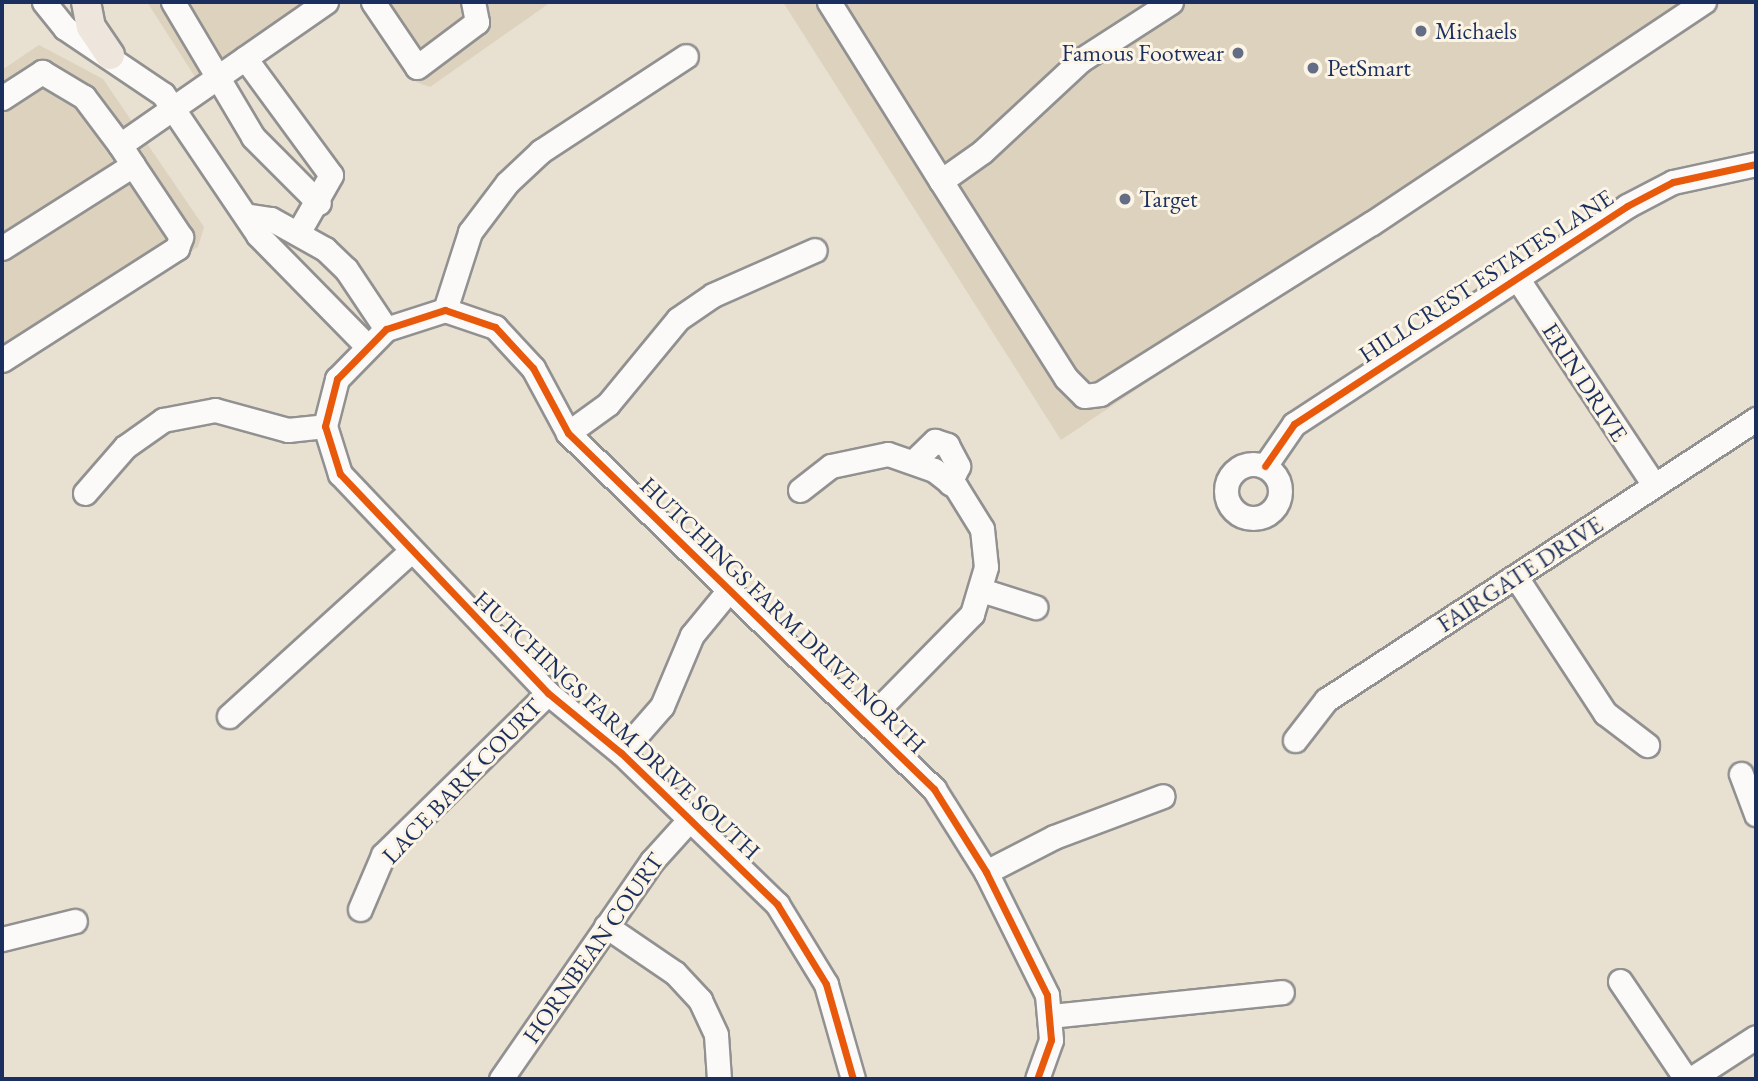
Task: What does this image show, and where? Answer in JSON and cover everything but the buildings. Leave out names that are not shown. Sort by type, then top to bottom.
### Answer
[{"type":"main road","points":[[86,2],[91,26],[110,55]]},
{"type":"street","points":[[44,2],[65,28],[110,55],[176,110],[251,216],[258,235],[366,345],[386,329],[445,310],[470,232],[507,183],[541,151],[686,57]]},
{"type":"street","points":[[173,2],[217,80],[271,162],[319,203]]},
{"type":"street","points":[[2,248],[126,155],[176,110],[326,2]]},
{"type":"street","points":[[373,2],[417,67],[477,22],[473,2]]},
{"type":"street","points":[[829,2],[1066,378],[1084,396],[1100,394],[1372,223],[1704,2]]},
{"type":"street","points":[[941,181],[982,152],[1081,60],[1171,2]]},
{"type":"street","points":[[245,58],[331,175],[319,203],[298,233]]},
{"type":"street","points":[[2,98],[41,72],[84,97],[181,237],[177,248],[2,360]]},
{"type":"street","name":"HILLCREST ESTATES LANE","points":[[1265,466],[1294,424],[1662,187],[1756,164]]},
{"type":"street","points":[[251,216],[298,233],[346,269],[386,329]]},
{"type":"street","points":[[568,433],[608,404],[678,318],[713,295],[816,250]]},
{"type":"street","name":"ERIN DRIVE","points":[[1517,278],[1654,485]]},
{"type":"street","name":"HUTCHINGS FARM DRIVE NORTH","points":[[445,310],[495,327],[518,347],[568,433],[934,789],[986,872],[1039,976],[1051,1016],[1051,1040],[1037,1079]]},
{"type":"street","name":"HUTCHINGS FARM DRIVE SOUTH","points":[[366,345],[337,379],[326,426],[340,474],[409,552],[548,693],[621,754],[799,933],[826,984],[853,1079]]},
{"type":"street","points":[[85,493],[125,447],[163,420],[215,410],[288,430],[326,426]]},
{"type":"street","name":"FAIRGATE DRIVE","points":[[1295,740],[1326,700],[1756,419]]},
{"type":"street","points":[[800,490],[831,466],[862,456],[914,461],[950,483],[982,529],[986,567],[981,590],[958,632],[866,722]]},
{"type":"street","points":[[229,716],[409,552]]},
{"type":"street","points":[[1516,577],[1605,713],[1647,745]]},
{"type":"street","points":[[621,754],[662,706],[692,635],[729,590]]},
{"type":"street","points":[[981,590],[1035,607]]},
{"type":"street","name":"LACE BARK COURT","points":[[360,909],[383,855],[548,693]]},
{"type":"street","points":[[1741,774],[1756,814]]},
{"type":"street","points":[[986,872],[1065,832],[1163,796]]},
{"type":"street","name":"HORNBEAN COURT","points":[[501,1079],[606,926],[689,820]]},
{"type":"street","points":[[2,939],[75,921]]},
{"type":"street","points":[[606,926],[676,973],[700,1000],[716,1035],[719,1079]]},
{"type":"street","points":[[1620,981],[1686,1079]]},
{"type":"street","points":[[1051,1016],[1282,992]]},
{"type":"street","points":[[1691,1079],[1756,1037]]},
{"type":"shaded area","points":[[147,2],[338,2],[206,94]]},
{"type":"shaded area","points":[[364,2],[551,2],[430,87],[416,82]]},
{"type":"shaded area","points":[[783,2],[1715,2],[1061,440]]},
{"type":"shaded area","points":[[39,45],[103,79],[204,227],[198,247],[2,376],[2,70]]},
{"type":"cycle path","points":[[1265,466],[1294,424],[1627,206],[1673,182],[1756,164]]},
{"type":"cycle path","points":[[853,1079],[826,984],[777,904],[621,753],[548,693],[340,474],[325,426],[337,379],[386,329],[445,310],[495,327],[533,368],[568,433],[934,789],[986,872],[1047,995],[1051,1040],[1037,1079]]},
{"type":"place","name":"Michaels","points":[[1421,31]]},
{"type":"place","name":"Famous Footwear","points":[[1238,53]]},
{"type":"place","name":"PetSmart","points":[[1313,68]]},
{"type":"place","name":"Target","points":[[1125,199]]}]
